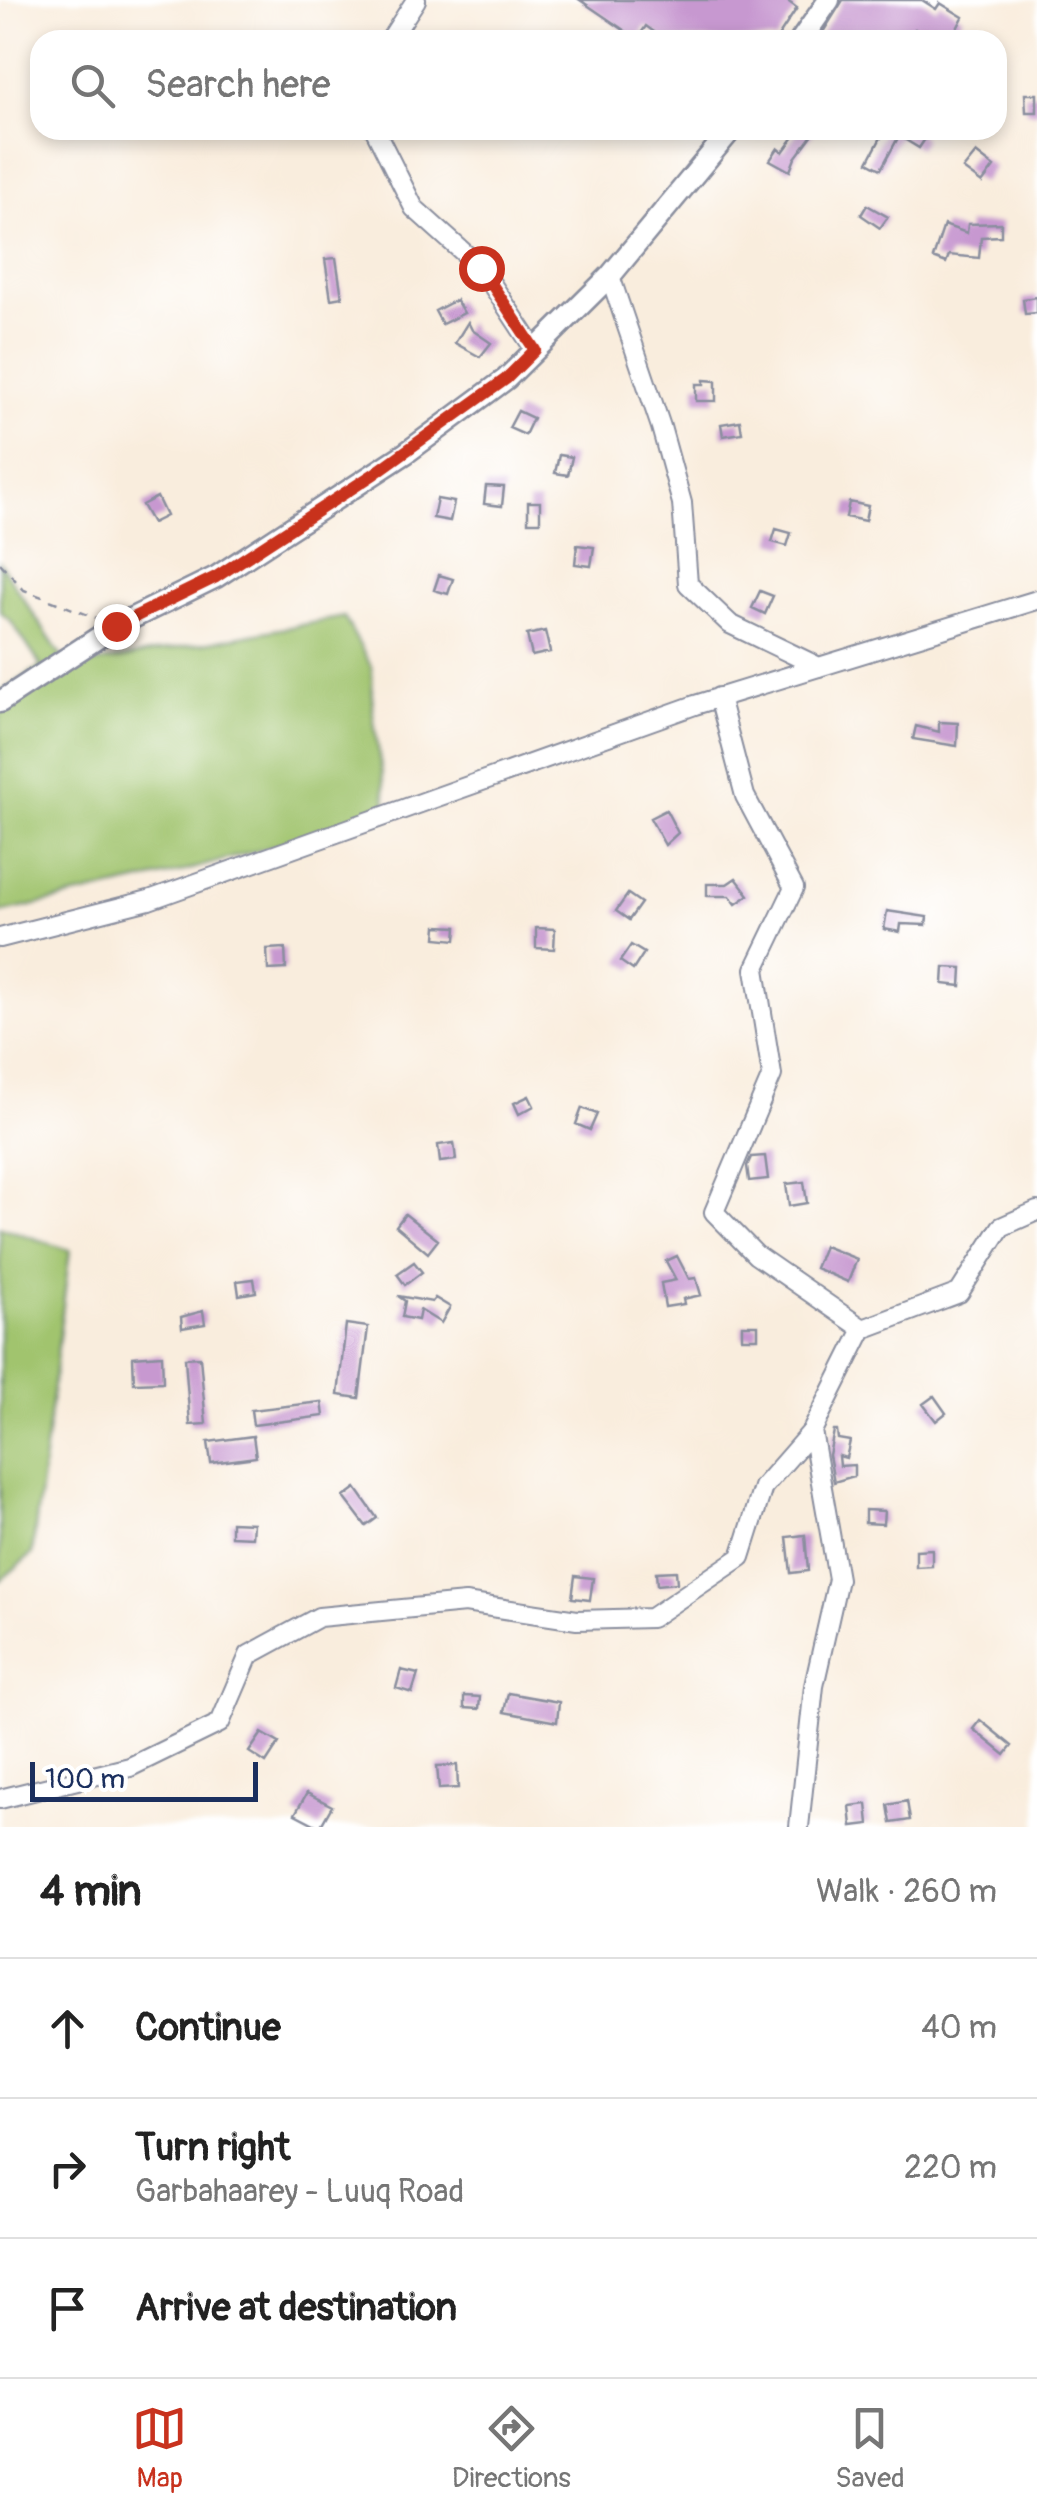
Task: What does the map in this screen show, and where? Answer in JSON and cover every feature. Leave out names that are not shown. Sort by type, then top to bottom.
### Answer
[{"type":"street","points":[[396,30],[416,0]]},
{"type":"street","points":[[809,30],[829,0]]},
{"type":"street","points":[[380,140],[414,208],[481,268],[535,350]]},
{"type":"street","points":[[0,702],[116,626],[216,577],[390,463],[506,379],[610,276],[724,140]]},
{"type":"street","points":[[610,276],[682,503],[688,584],[730,624],[819,667]]},
{"type":"street","points":[[0,938],[148,900],[719,698],[1037,600]]},
{"type":"street","points":[[719,698],[745,796],[794,888],[755,969],[772,1075],[714,1212],[756,1256],[863,1330]]},
{"type":"street","points":[[0,1798],[130,1767],[220,1723],[249,1655],[320,1617],[465,1603],[578,1620],[651,1618],[742,1557],[763,1487],[812,1430],[863,1330],[959,1293],[1001,1227],[1037,1210]]},
{"type":"street","points":[[799,1827],[814,1686],[838,1579],[812,1430]]},
{"type":"path","points":[[0,563],[24,590],[116,626]]},
{"type":"green space","points":[[0,563],[69,668],[344,617],[372,668],[373,714],[388,814],[178,873],[0,913],[0,693],[41,666],[11,621],[0,612]]},
{"type":"green space","points":[[0,1227],[70,1250],[32,1554],[0,1581]]},
{"type":"building","points":[[580,0],[786,0],[797,8],[783,30],[651,30],[646,26],[643,30],[624,30]]},
{"type":"building","points":[[843,0],[922,0],[936,9],[940,3],[963,17],[956,30],[824,30]]},
{"type":"building","points":[[1025,94],[1037,94],[1037,112],[1026,112]]},
{"type":"building","points":[[792,140],[808,140],[790,171],[770,160],[778,148],[783,152]]},
{"type":"building","points":[[880,140],[897,140],[881,169],[868,162]]},
{"type":"building","points":[[906,140],[924,140],[919,148]]},
{"type":"building","points":[[976,153],[994,167],[982,183],[963,169]]},
{"type":"building","points":[[867,205],[888,217],[880,228],[861,215]]},
{"type":"building","points":[[1001,223],[1001,236],[981,237],[979,258],[949,255],[946,263],[933,258],[944,225],[967,233],[968,224]]},
{"type":"building","points":[[336,258],[342,297],[331,299],[325,259]]},
{"type":"building","points":[[1037,297],[1037,313],[1025,314],[1023,299]]},
{"type":"building","points":[[456,300],[464,313],[442,324],[435,311]]},
{"type":"building","points":[[468,322],[472,330],[491,343],[480,357],[455,343]]},
{"type":"building","points":[[704,380],[716,381],[716,401],[696,401],[696,384],[704,384]]},
{"type":"building","points":[[518,411],[533,418],[525,435],[509,428]]},
{"type":"building","points":[[740,421],[742,433],[723,436],[721,424]]},
{"type":"building","points":[[559,455],[572,457],[568,475],[555,473]]},
{"type":"building","points":[[486,486],[504,487],[502,506],[484,504]]},
{"type":"building","points":[[157,497],[166,516],[152,523],[142,505]]},
{"type":"building","points":[[437,499],[454,502],[450,521],[433,518]]},
{"type":"building","points":[[528,502],[540,502],[540,522],[528,522]]},
{"type":"building","points":[[849,502],[868,506],[865,521],[846,517]]},
{"type":"building","points":[[776,529],[791,533],[787,546],[772,542]]},
{"type":"building","points":[[577,545],[594,547],[591,566],[575,564]]},
{"type":"building","points":[[439,575],[453,579],[448,594],[434,590]]},
{"type":"building","points":[[760,591],[773,596],[765,614],[752,608]]},
{"type":"building","points":[[545,631],[550,652],[532,656],[527,635]]},
{"type":"building","points":[[939,722],[958,723],[957,746],[913,739],[916,726],[939,732]]},
{"type":"building","points":[[666,810],[678,833],[665,845],[650,818]]},
{"type":"building","points":[[736,878],[749,895],[736,904],[730,896],[707,896],[707,884],[727,884]]},
{"type":"building","points":[[628,894],[641,903],[629,920],[616,911]]},
{"type":"building","points":[[887,911],[927,917],[926,925],[901,924],[900,932],[884,929]]},
{"type":"building","points":[[437,926],[457,927],[456,940],[436,938]]},
{"type":"building","points":[[536,928],[555,929],[554,949],[536,948]]},
{"type":"building","points":[[631,945],[644,953],[633,970],[620,961]]},
{"type":"building","points":[[285,948],[286,969],[268,970],[267,949]]},
{"type":"building","points":[[944,967],[962,968],[961,986],[943,984]]},
{"type":"building","points":[[529,1096],[534,1106],[519,1114],[514,1103]]},
{"type":"building","points":[[582,1108],[597,1114],[590,1130],[576,1124]]},
{"type":"building","points":[[454,1143],[456,1160],[440,1162],[438,1145]]},
{"type":"building","points":[[765,1156],[768,1179],[749,1181],[747,1166],[751,1157]]},
{"type":"building","points":[[804,1182],[807,1203],[789,1206],[786,1184]]},
{"type":"building","points":[[405,1214],[438,1240],[428,1253],[396,1226]]},
{"type":"building","points":[[824,1246],[857,1259],[848,1282],[815,1268]]},
{"type":"building","points":[[677,1256],[689,1279],[696,1278],[701,1295],[683,1299],[684,1304],[665,1307],[661,1283],[676,1280],[666,1261]]},
{"type":"building","points":[[414,1262],[422,1272],[405,1285],[397,1274]]},
{"type":"building","points":[[254,1279],[256,1292],[239,1295],[237,1281]]},
{"type":"building","points":[[398,1296],[432,1302],[435,1298],[450,1307],[441,1323],[420,1310],[418,1320],[402,1317],[405,1301]]},
{"type":"building","points":[[203,1311],[205,1324],[182,1328],[181,1317]]},
{"type":"building","points":[[346,1324],[368,1327],[359,1398],[338,1395]]},
{"type":"building","points":[[742,1325],[758,1325],[758,1338],[742,1338]]},
{"type":"building","points":[[162,1355],[163,1382],[134,1383],[133,1357]]},
{"type":"building","points":[[200,1357],[206,1424],[190,1425],[185,1358]]},
{"type":"building","points":[[934,1396],[946,1413],[936,1421],[923,1404]]},
{"type":"building","points":[[322,1402],[324,1416],[253,1425],[251,1410]]},
{"type":"building","points":[[834,1431],[838,1439],[850,1441],[846,1458],[839,1456],[840,1466],[854,1465],[854,1476],[834,1482],[829,1455]]},
{"type":"building","points":[[253,1436],[256,1457],[211,1463],[208,1442]]},
{"type":"building","points":[[356,1488],[377,1518],[366,1526],[344,1497]]},
{"type":"building","points":[[865,1510],[884,1511],[883,1524],[865,1523]]},
{"type":"building","points":[[231,1522],[253,1523],[252,1537],[231,1536]]},
{"type":"building","points":[[805,1535],[808,1571],[791,1573],[787,1537]]},
{"type":"building","points":[[932,1549],[932,1566],[916,1567],[916,1550]]},
{"type":"building","points":[[676,1571],[677,1583],[657,1585],[656,1572]]},
{"type":"building","points":[[575,1576],[593,1578],[590,1600],[572,1598]]},
{"type":"building","points":[[401,1670],[418,1674],[412,1693],[396,1688]]},
{"type":"building","points":[[508,1693],[559,1702],[557,1722],[504,1712]]},
{"type":"building","points":[[464,1696],[480,1697],[479,1709],[464,1708]]},
{"type":"building","points":[[980,1720],[1012,1746],[1005,1755],[973,1729]]},
{"type":"building","points":[[262,1733],[279,1743],[266,1763],[249,1752]]},
{"type":"building","points":[[457,1765],[458,1788],[439,1789],[437,1766]]},
{"type":"building","points":[[307,1793],[332,1806],[320,1827],[295,1814]]},
{"type":"building","points":[[907,1801],[910,1820],[891,1823],[888,1805]]},
{"type":"building","points":[[867,1804],[869,1824],[852,1826],[850,1806]]},
{"type":"route","points":[[116,626],[216,577],[406,453],[506,379],[535,350],[481,268]]}]
